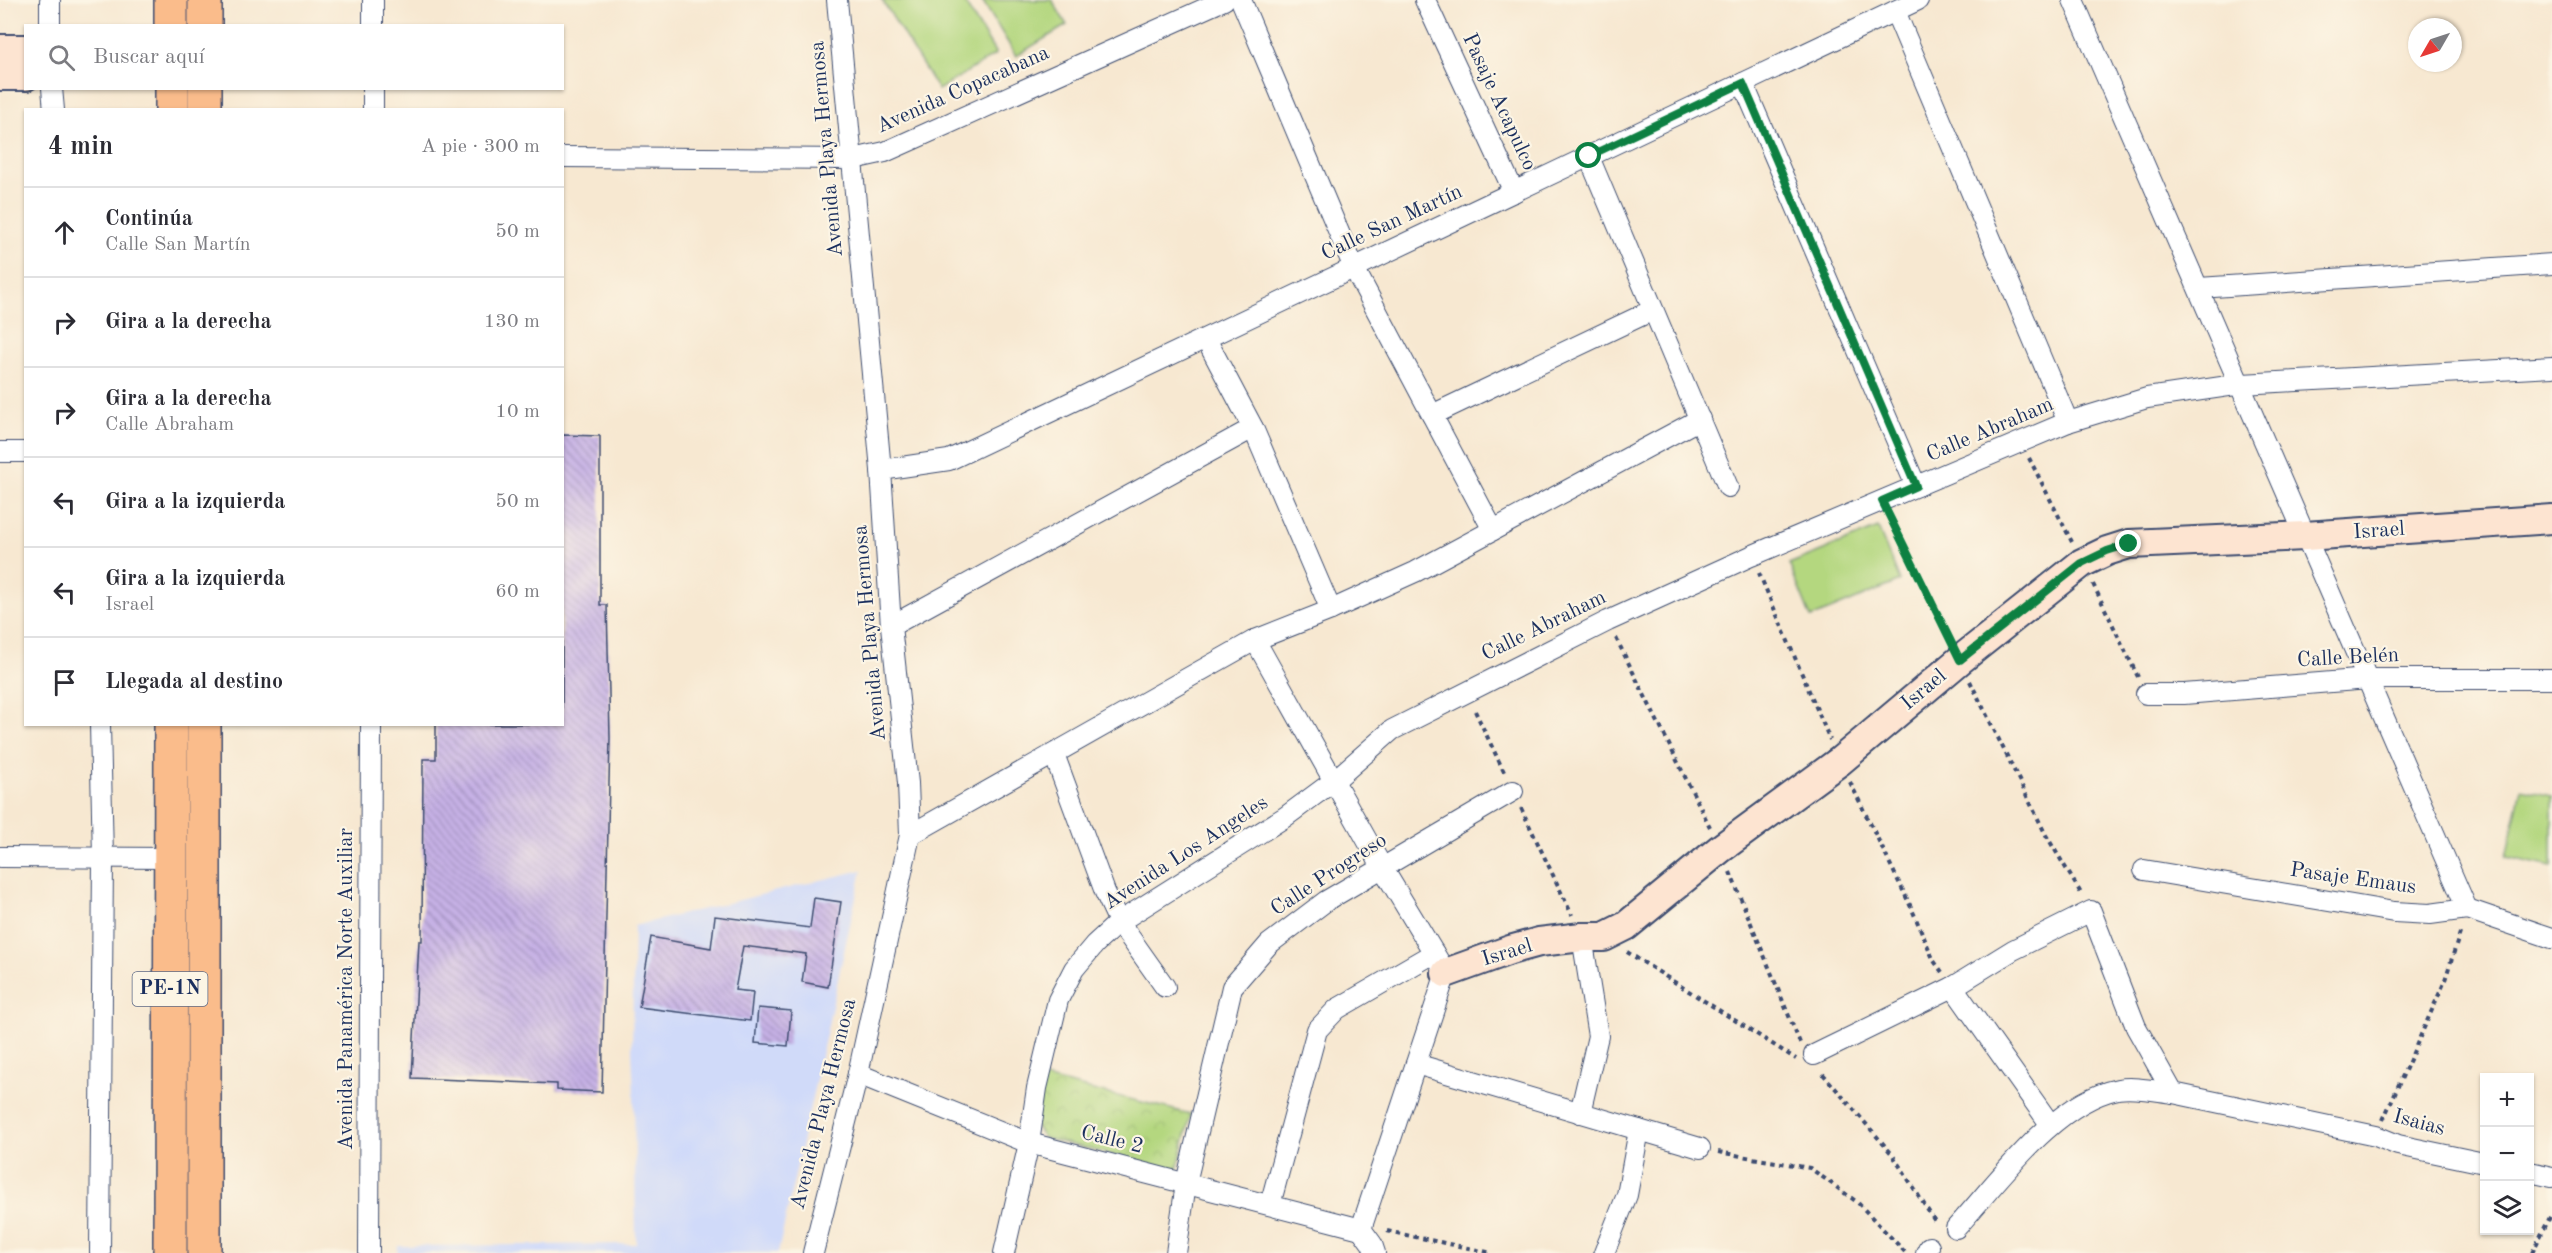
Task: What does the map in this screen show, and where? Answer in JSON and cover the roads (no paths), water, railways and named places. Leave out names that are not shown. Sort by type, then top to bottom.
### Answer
[{"type":"highway","points":[[171,0],[171,24]]},
{"type":"highway","points":[[206,0],[206,24]]},
{"type":"highway","points":[[172,90],[172,108]]},
{"type":"highway","points":[[205,90],[205,108]]},
{"type":"highway","name":"PE-1N","points":[[170,1253],[171,726]]},
{"type":"highway","name":"PE-1N","points":[[204,726],[204,1253]]},
{"type":"street","points":[[50,0],[50,24]]},
{"type":"street","points":[[373,0],[373,24]]},
{"type":"street","name":"Avenida Playa Hermosa","points":[[813,1253],[858,1074],[910,835],[908,783],[891,626],[881,470],[837,0]]},
{"type":"street","name":"Avenida Copacabana","points":[[564,157],[853,159],[885,152],[1224,0]]},
{"type":"street","points":[[1241,0],[1354,268],[1493,530]]},
{"type":"street","name":"Pasaje Acapulco","points":[[1425,0],[1514,192]]},
{"type":"street","name":"Calle San Martín","points":[[881,470],[949,460],[1918,0]]},
{"type":"street","points":[[2073,0],[2242,384],[2305,536],[2467,909]]},
{"type":"street","points":[[1895,11],[2068,422]]},
{"type":"street","points":[[0,49],[24,49]]},
{"type":"street","points":[[0,76],[24,76]]},
{"type":"street","points":[[1743,83],[1916,486]]},
{"type":"street","points":[[52,90],[54,108]]},
{"type":"street","points":[[373,90],[373,108]]},
{"type":"street","points":[[1589,156],[1728,487]]},
{"type":"street","points":[[2199,288],[2552,264]]},
{"type":"street","points":[[1432,414],[1653,310]]},
{"type":"street","points":[[1206,339],[1253,428],[1331,610]]},
{"type":"street","name":"Calle Abraham","points":[[1335,780],[1392,730],[1608,621],[1751,556],[2068,422],[2147,398],[2242,384],[2552,367]]},
{"type":"street","points":[[910,835],[1255,640],[1331,610],[1415,572],[1700,419]]},
{"type":"street","points":[[891,626],[1253,428]]},
{"type":"street","points":[[0,452],[24,452]]},
{"type":"street","name":"Israel","points":[[1440,963],[1510,950],[1539,942],[1593,937],[1626,926],[1720,849],[1840,761],[1960,660],[2082,563],[2107,551],[2129,544],[2305,536],[2552,519]]},
{"type":"street","points":[[1255,640],[1382,867],[1440,963],[1416,1064],[1361,1229],[1372,1244],[1375,1253]]},
{"type":"street","name":"Calle Belén","points":[[2146,693],[2184,694],[2368,679],[2552,680]]},
{"type":"street","points":[[100,726],[103,858],[100,1253]]},
{"type":"street","name":"Avenida Panamérica Norte Auxiliar","points":[[369,1253],[371,726]]},
{"type":"street","points":[[1054,754],[1105,892],[1119,922],[1165,987]]},
{"type":"street","name":"Avenida Los Angeles","points":[[1004,1253],[1029,1143],[1037,1088],[1058,1000],[1074,969],[1095,944],[1119,922],[1285,817],[1335,780]]},
{"type":"street","name":"Calle Progreso","points":[[1176,1253],[1186,1183],[1232,987],[1269,944],[1326,901],[1513,791]]},
{"type":"street","points":[[0,857],[171,858]]},
{"type":"street","name":"Pasaje Emaus","points":[[2144,870],[2394,912],[2430,914],[2467,909],[2552,938]]},
{"type":"street","points":[[1809,1062],[1953,987],[2013,950],[2091,911],[2136,1027],[2173,1093]]},
{"type":"street","points":[[1580,1113],[1598,1036],[1593,937]]},
{"type":"street","points":[[1270,1205],[1317,1030],[1337,1009],[1440,963]]},
{"type":"street","points":[[1953,987],[2050,1124]]},
{"type":"street","points":[[1416,1064],[1700,1148]]},
{"type":"street","name":"Calle 2","points":[[858,1074],[1029,1143],[1361,1229]]},
{"type":"street","name":"Isaias","points":[[1949,1229],[2050,1124],[2083,1100],[2120,1089],[2173,1093],[2376,1136],[2398,1145],[2480,1162]]},
{"type":"street","points":[[1604,1253],[1627,1195],[1640,1130]]},
{"type":"street","points":[[2534,1173],[2552,1177]]}]
